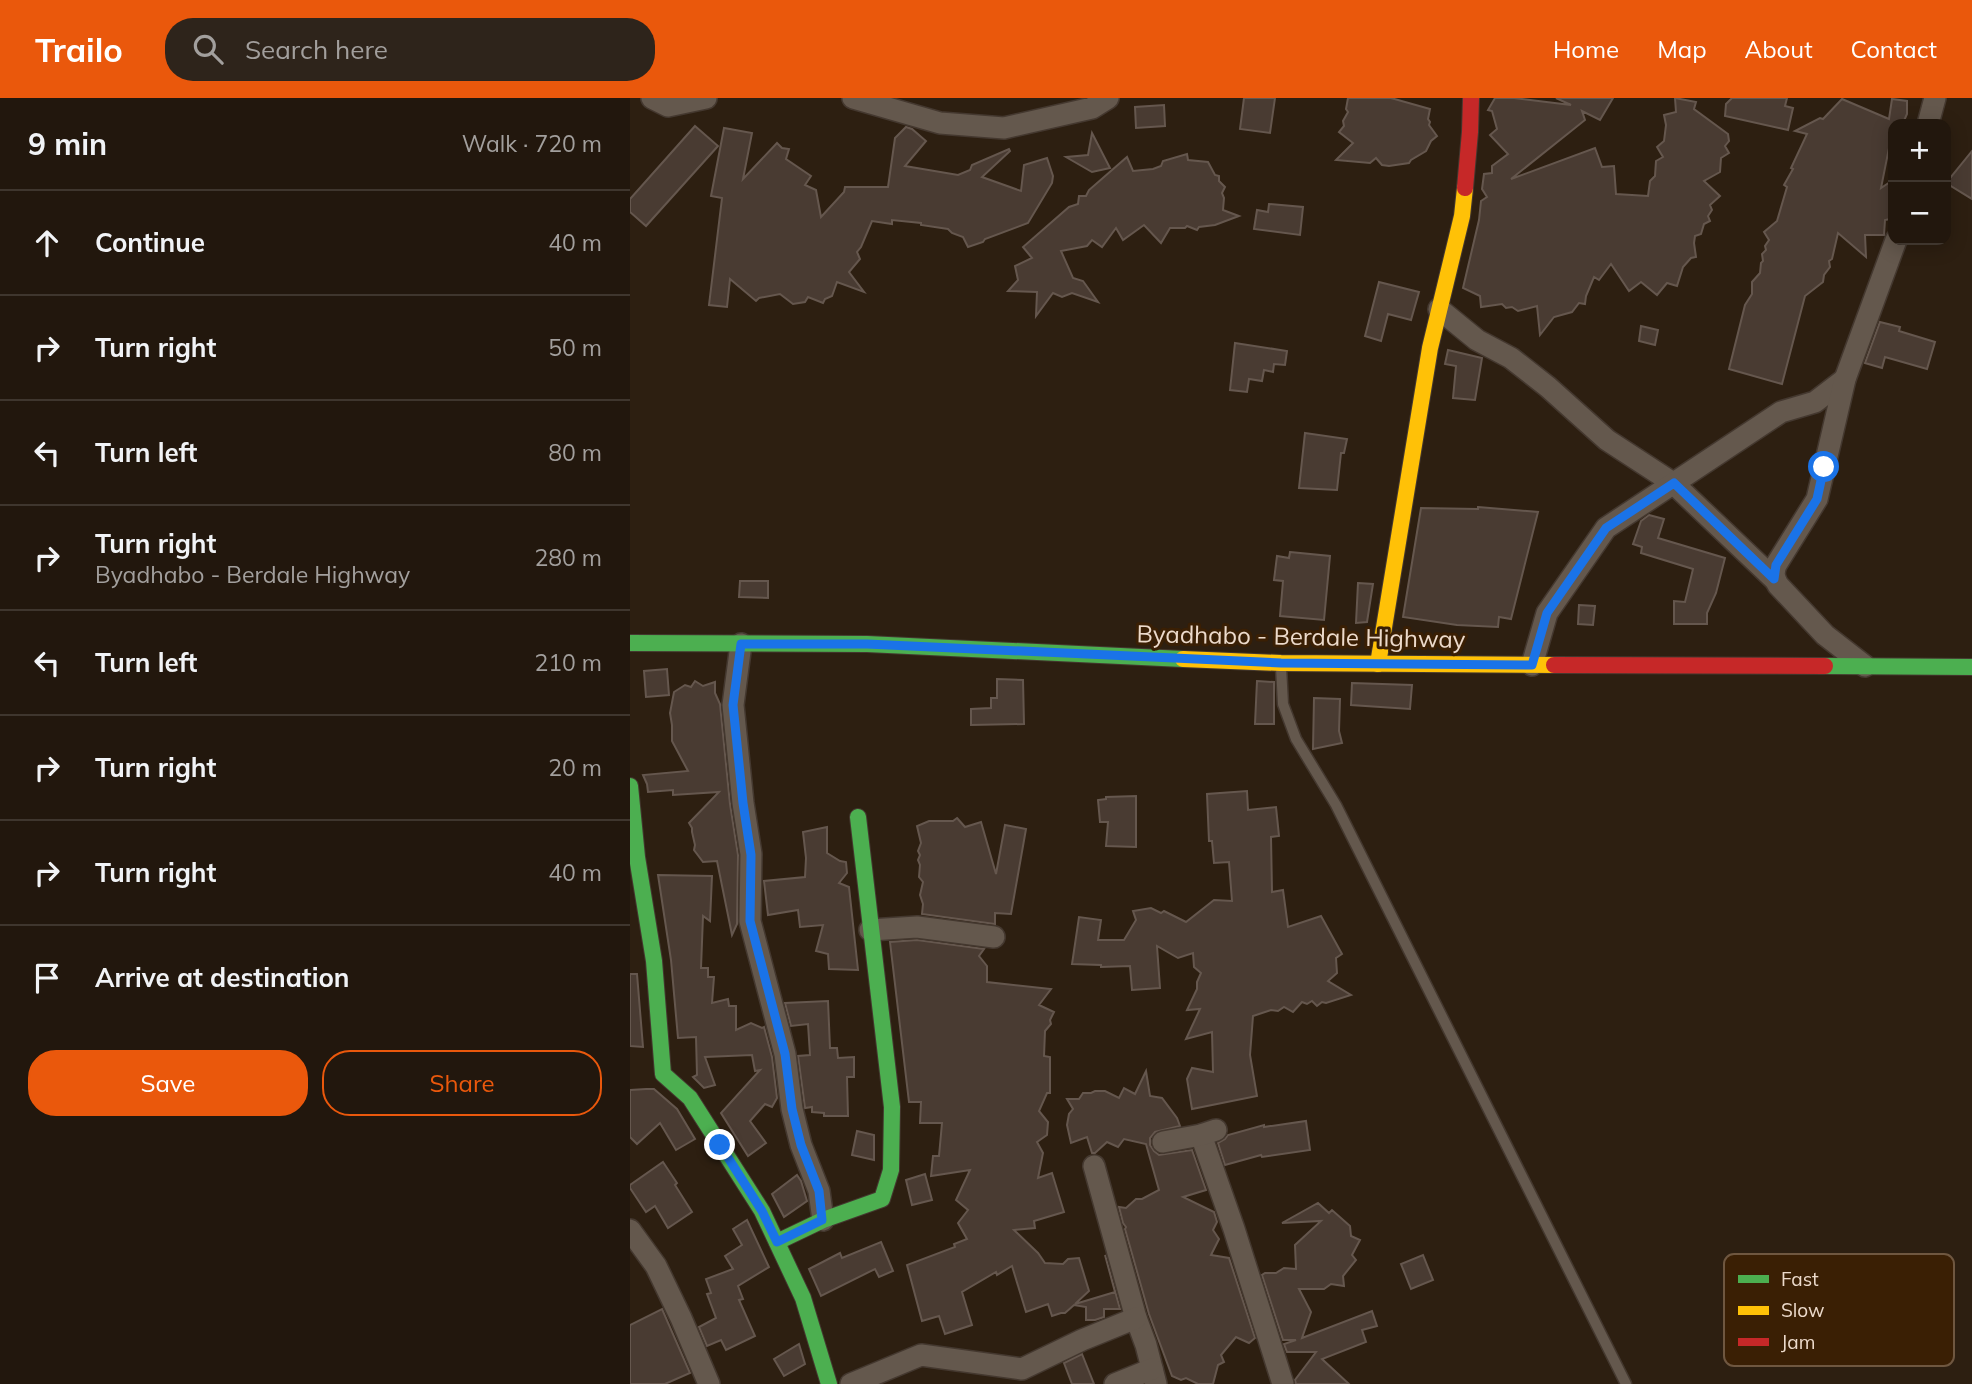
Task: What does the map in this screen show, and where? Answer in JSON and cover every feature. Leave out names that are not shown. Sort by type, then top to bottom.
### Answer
[{"type":"street","points":[[652,98],[668,106],[706,98]]},
{"type":"street","points":[[853,98],[940,123],[1004,128],[1092,108],[1108,98]]},
{"type":"street","points":[[1378,664],[1430,348],[1462,216],[1471,98]]},
{"type":"street","points":[[1929,119],[1935,98]]},
{"type":"street","points":[[1774,579],[1776,565],[1817,499],[1845,379],[1894,245]]},
{"type":"street","points":[[1439,309],[1477,340],[1511,358],[1607,440],[1674,483],[1774,579],[1825,635],[1865,666]]},
{"type":"street","points":[[1532,665],[1547,613],[1606,528],[1781,412],[1815,402],[1845,379]]},
{"type":"street","name":"Byadhabo - Berdale Highway","points":[[630,643],[867,644],[1281,663],[1972,667]]},
{"type":"street","points":[[741,644],[733,705],[751,855],[750,921],[785,1054],[792,1109],[801,1145],[819,1191],[822,1220]]},
{"type":"street","points":[[630,786],[637,857],[654,961],[663,1073],[690,1098],[762,1211],[803,1298],[829,1384]]},
{"type":"street","points":[[777,1242],[822,1220],[882,1199],[891,1170],[892,1107],[858,817]]},
{"type":"street","points":[[870,930],[917,928],[994,937]]},
{"type":"street","points":[[1163,1142],[1209,1132],[1234,1229],[1283,1384]]},
{"type":"street","points":[[1094,1166],[1154,1376],[1115,1384]]},
{"type":"street","points":[[630,1230],[656,1266],[709,1384]]},
{"type":"street","points":[[851,1384],[921,1355],[1022,1369],[1136,1318]]},
{"type":"lane","points":[[1281,663],[1283,704],[1296,739],[1336,805],[1626,1384]]},
{"type":"building","points":[[1244,98],[1275,98],[1270,133],[1240,129]]},
{"type":"building","points":[[1348,98],[1391,98],[1430,109],[1429,125],[1437,136],[1426,151],[1409,163],[1389,166],[1382,165],[1376,158],[1370,163],[1336,160],[1353,143],[1339,132],[1348,112]]},
{"type":"building","points":[[1495,98],[1571,105],[1556,98],[1613,98],[1600,120],[1582,111],[1585,120],[1511,179],[1595,148],[1602,167],[1614,166],[1616,194],[1648,196],[1650,181],[1655,176],[1656,161],[1663,157],[1657,147],[1664,141],[1664,115],[1676,112],[1675,98],[1696,102],[1694,109],[1728,134],[1729,141],[1725,146],[1729,153],[1721,158],[1720,172],[1704,181],[1720,196],[1710,205],[1710,221],[1704,224],[1701,234],[1695,236],[1696,257],[1691,258],[1683,267],[1677,286],[1667,283],[1657,295],[1641,282],[1629,291],[1611,264],[1599,280],[1594,277],[1585,304],[1579,303],[1572,312],[1554,317],[1540,335],[1537,306],[1518,311],[1502,304],[1481,307],[1480,296],[1463,288],[1481,201],[1487,197],[1482,189],[1484,174],[1492,173],[1492,166],[1508,154],[1490,135],[1497,129],[1492,111],[1488,110]]},
{"type":"building","points":[[1732,98],[1787,98],[1785,106],[1793,108],[1788,130],[1725,116],[1726,104]]},
{"type":"building","points":[[1842,99],[1889,119],[1888,154],[1881,188],[1888,183],[1888,219],[1885,220],[1884,235],[1865,235],[1866,257],[1838,233],[1832,259],[1829,261],[1830,267],[1823,282],[1805,296],[1782,384],[1729,369],[1745,305],[1752,294],[1752,282],[1760,273],[1762,254],[1769,240],[1764,232],[1777,221],[1787,187],[1784,185],[1807,134],[1795,131],[1820,118],[1823,119]]},
{"type":"building","points":[[1892,99],[1907,101],[1905,119],[1889,119]]},
{"type":"building","points":[[1164,105],[1165,126],[1136,128],[1135,107]]},
{"type":"building","points":[[695,126],[718,146],[646,226],[630,212],[630,199]]},
{"type":"building","points":[[906,127],[926,141],[905,166],[958,175],[970,170],[972,165],[1009,149],[1010,151],[982,177],[1021,191],[1024,165],[1047,158],[1053,176],[1052,183],[1028,223],[968,247],[963,237],[948,229],[921,223],[892,220],[892,224],[872,221],[857,252],[860,259],[849,272],[864,292],[837,282],[832,296],[823,303],[808,297],[805,302],[793,304],[780,294],[756,301],[730,279],[727,307],[709,305],[722,198],[711,196],[724,128],[752,133],[743,179],[777,143],[782,148],[789,149],[786,159],[811,176],[805,185],[816,190],[821,217],[844,192],[845,187],[888,187],[895,138]]},
{"type":"building","points":[[1092,133],[1110,168],[1092,172],[1066,157],[1088,155]]},
{"type":"building","points":[[1972,151],[1972,199],[1951,186],[1951,177]]},
{"type":"building","points":[[1187,154],[1188,160],[1208,162],[1225,187],[1222,193],[1223,210],[1239,216],[1215,225],[1199,227],[1197,230],[1187,226],[1170,228],[1161,243],[1144,225],[1123,240],[1116,228],[1102,247],[1092,240],[1087,246],[1061,251],[1073,278],[1083,281],[1098,302],[1072,293],[1062,297],[1053,293],[1036,316],[1037,292],[1008,291],[1018,280],[1015,266],[1032,258],[1023,247],[1069,207],[1078,204],[1079,196],[1086,196],[1089,190],[1127,157],[1133,171],[1153,169],[1161,166],[1163,161]]},
{"type":"building","points":[[1269,204],[1303,207],[1300,235],[1254,229],[1257,210],[1268,212]]},
{"type":"building","points":[[1379,282],[1419,292],[1411,320],[1388,314],[1381,341],[1365,336]]},
{"type":"building","points":[[1880,322],[1900,327],[1899,331],[1935,342],[1927,369],[1885,357],[1882,368],[1865,363]]},
{"type":"building","points":[[1641,326],[1658,330],[1655,345],[1639,341]]},
{"type":"building","points":[[1235,343],[1287,351],[1285,365],[1274,364],[1273,372],[1264,370],[1262,381],[1249,379],[1247,392],[1230,390]]},
{"type":"building","points":[[1448,350],[1482,358],[1475,400],[1453,398],[1456,366],[1445,364]]},
{"type":"building","points":[[1305,433],[1347,439],[1344,453],[1341,453],[1337,490],[1299,488]]},
{"type":"building","points":[[1478,507],[1538,512],[1511,619],[1499,617],[1498,627],[1457,625],[1403,617],[1421,508]]},
{"type":"building","points":[[1649,515],[1664,519],[1658,538],[1725,558],[1716,593],[1707,613],[1707,624],[1674,624],[1674,601],[1685,602],[1693,569],[1641,553],[1642,547],[1633,544],[1641,521]]},
{"type":"building","points":[[1290,552],[1330,556],[1324,620],[1280,616],[1283,581],[1274,580],[1277,556],[1289,558]]},
{"type":"building","points":[[740,581],[768,581],[768,598],[739,597]]},
{"type":"building","points":[[1358,583],[1373,584],[1367,622],[1356,623]]},
{"type":"building","points":[[1579,605],[1595,606],[1593,625],[1578,624]]},
{"type":"building","points":[[667,669],[669,695],[646,697],[644,671]]},
{"type":"building","points":[[997,679],[1023,680],[1024,724],[971,725],[971,709],[991,708],[991,698],[997,698]]},
{"type":"building","points":[[695,681],[703,686],[715,682],[715,693],[720,704],[738,855],[737,924],[732,935],[717,861],[703,862],[694,850],[689,823],[719,792],[673,795],[673,790],[648,792],[643,775],[688,771],[672,741],[670,713],[674,692],[685,685],[691,687]]},
{"type":"building","points":[[1257,681],[1274,682],[1274,724],[1255,724]]},
{"type":"building","points":[[1352,683],[1412,685],[1410,709],[1351,705]]},
{"type":"building","points":[[1314,698],[1340,699],[1339,731],[1342,743],[1313,749]]},
{"type":"building","points":[[1247,791],[1248,810],[1276,807],[1279,836],[1271,837],[1272,892],[1283,890],[1288,927],[1321,916],[1342,954],[1336,958],[1337,973],[1328,981],[1351,995],[1322,1002],[1317,1006],[1312,1001],[1307,1004],[1302,1002],[1293,1012],[1284,1007],[1278,1011],[1271,1010],[1253,1016],[1250,1055],[1257,1096],[1192,1109],[1187,1079],[1192,1068],[1213,1072],[1212,1032],[1186,1039],[1200,1009],[1187,1010],[1201,973],[1194,967],[1193,953],[1178,958],[1157,946],[1160,988],[1132,990],[1130,966],[1072,964],[1079,917],[1101,920],[1098,940],[1124,940],[1136,920],[1133,911],[1151,908],[1186,922],[1214,900],[1232,901],[1229,862],[1214,863],[1212,841],[1209,841],[1207,794]]},
{"type":"building","points":[[1136,796],[1136,847],[1106,846],[1108,822],[1100,822],[1098,800],[1106,797]]},
{"type":"building","points":[[957,818],[965,827],[981,822],[996,874],[1005,825],[1026,829],[1011,914],[995,913],[995,924],[922,914],[920,895],[923,882],[919,877],[918,860],[921,843],[917,826],[929,821],[953,821]]},
{"type":"building","points":[[827,827],[827,853],[846,862],[847,873],[839,883],[849,887],[858,970],[829,969],[828,954],[816,951],[823,925],[800,927],[798,910],[768,915],[764,881],[805,877],[803,832]]},
{"type":"building","points":[[658,875],[712,876],[710,921],[703,916],[701,968],[708,968],[708,977],[714,977],[712,1003],[728,999],[729,1006],[736,1006],[736,1030],[751,1023],[764,1027],[772,1057],[777,1098],[772,1107],[765,1104],[750,1121],[766,1143],[748,1156],[721,1113],[760,1070],[755,1071],[752,1055],[705,1057],[715,1085],[704,1088],[693,1077],[697,1075],[696,1037],[678,1038],[671,960]]},
{"type":"building","points":[[917,940],[984,949],[979,956],[987,966],[987,982],[1051,989],[1039,1005],[1054,1012],[1051,1024],[1045,1031],[1044,1056],[1050,1057],[1050,1093],[1047,1093],[1039,1111],[1048,1122],[1047,1135],[1037,1142],[1043,1153],[1038,1178],[1052,1173],[1064,1212],[1034,1221],[1035,1228],[1014,1230],[1045,1263],[1063,1264],[1068,1259],[1079,1258],[1089,1291],[1075,1304],[1115,1292],[1105,1255],[1120,1309],[1104,1309],[1104,1317],[1095,1320],[1086,1320],[1086,1307],[1074,1305],[1065,1313],[1052,1316],[1048,1304],[1026,1312],[1012,1266],[962,1292],[972,1325],[945,1334],[939,1316],[922,1321],[907,1265],[955,1247],[954,1244],[967,1239],[958,1223],[968,1210],[956,1200],[970,1170],[931,1176],[933,1156],[939,1156],[942,1123],[920,1123],[921,1102],[909,1102],[890,942]]},
{"type":"building","points":[[630,974],[637,974],[643,1047],[630,1046]]},
{"type":"building","points":[[828,1001],[830,1048],[837,1048],[838,1058],[854,1057],[854,1077],[847,1077],[848,1116],[824,1116],[824,1113],[812,1112],[812,1107],[805,1108],[798,1056],[810,1055],[808,1024],[791,1026],[785,1003]]},
{"type":"building","points":[[1146,1071],[1150,1096],[1162,1098],[1180,1126],[1155,1132],[1150,1138],[1150,1145],[1159,1155],[1192,1150],[1206,1190],[1183,1197],[1214,1212],[1217,1222],[1213,1230],[1219,1239],[1211,1255],[1229,1258],[1255,1338],[1249,1343],[1236,1337],[1221,1355],[1224,1362],[1218,1365],[1213,1384],[1198,1384],[1186,1378],[1181,1380],[1172,1376],[1149,1314],[1123,1223],[1119,1207],[1126,1208],[1136,1199],[1142,1199],[1159,1190],[1146,1144],[1124,1139],[1118,1147],[1107,1142],[1092,1153],[1087,1137],[1071,1143],[1067,1125],[1073,1109],[1067,1099],[1079,1099],[1083,1093],[1095,1091],[1105,1091],[1119,1098],[1124,1088],[1135,1094]]},
{"type":"building","points":[[654,1089],[677,1109],[695,1139],[676,1150],[660,1123],[637,1144],[630,1137],[630,1090]]},
{"type":"building","points":[[1306,1121],[1310,1150],[1261,1155],[1225,1165],[1218,1143],[1228,1135],[1264,1125]]},
{"type":"building","points":[[857,1131],[874,1135],[874,1160],[852,1155]]},
{"type":"building","points":[[663,1162],[692,1212],[668,1228],[655,1206],[646,1212],[630,1188],[630,1185]]},
{"type":"building","points":[[925,1174],[932,1200],[912,1205],[906,1180]]},
{"type":"building","points":[[797,1175],[807,1201],[784,1217],[772,1194]]},
{"type":"building","points":[[1318,1203],[1329,1213],[1332,1210],[1350,1226],[1351,1236],[1360,1240],[1352,1255],[1356,1260],[1343,1276],[1344,1286],[1331,1284],[1324,1289],[1299,1289],[1311,1312],[1302,1338],[1372,1311],[1377,1326],[1362,1330],[1366,1342],[1322,1359],[1349,1384],[1296,1384],[1295,1380],[1316,1352],[1287,1352],[1284,1344],[1296,1340],[1283,1340],[1262,1275],[1276,1273],[1284,1268],[1296,1269],[1295,1245],[1321,1221],[1282,1223]]},
{"type":"building","points":[[747,1220],[769,1267],[738,1286],[743,1299],[739,1300],[755,1336],[726,1350],[721,1340],[707,1346],[699,1327],[716,1318],[707,1294],[711,1293],[706,1279],[733,1269],[725,1256],[742,1245],[733,1229]]},
{"type":"building","points":[[881,1242],[893,1271],[879,1277],[875,1269],[821,1296],[809,1269],[840,1253],[842,1258]]},
{"type":"building","points":[[1423,1255],[1433,1280],[1411,1289],[1401,1264]]},
{"type":"building","points":[[662,1309],[690,1373],[665,1384],[630,1384],[630,1325]]},
{"type":"building","points":[[799,1344],[805,1364],[784,1376],[774,1359]]},
{"type":"building","points":[[1082,1354],[1094,1384],[1072,1384],[1064,1363]]},
{"type":"traffic: fast","points":[[630,643],[867,644],[1183,659]]},
{"type":"traffic: fast","points":[[1825,666],[1972,667]]},
{"type":"traffic: fast","points":[[630,786],[637,857],[654,961],[663,1074],[690,1098],[762,1211],[803,1298],[829,1384]]},
{"type":"traffic: fast","points":[[777,1242],[823,1220],[882,1199],[891,1170],[892,1107],[858,817]]},
{"type":"traffic: slow","points":[[1378,664],[1430,348],[1462,216],[1465,188]]},
{"type":"traffic: slow","points":[[1183,659],[1281,663],[1554,665]]},
{"type":"traffic: jam","points":[[1465,188],[1471,98]]},
{"type":"traffic: jam","points":[[1554,665],[1825,666]]},
{"type":"route","points":[[720,1145],[762,1211],[777,1242],[822,1220],[819,1191],[801,1145],[792,1109],[785,1054],[750,921],[751,855],[733,705],[741,644],[867,644],[1281,663],[1532,665],[1547,613],[1606,528],[1674,483],[1774,579],[1776,565],[1817,499],[1824,467]]}]
